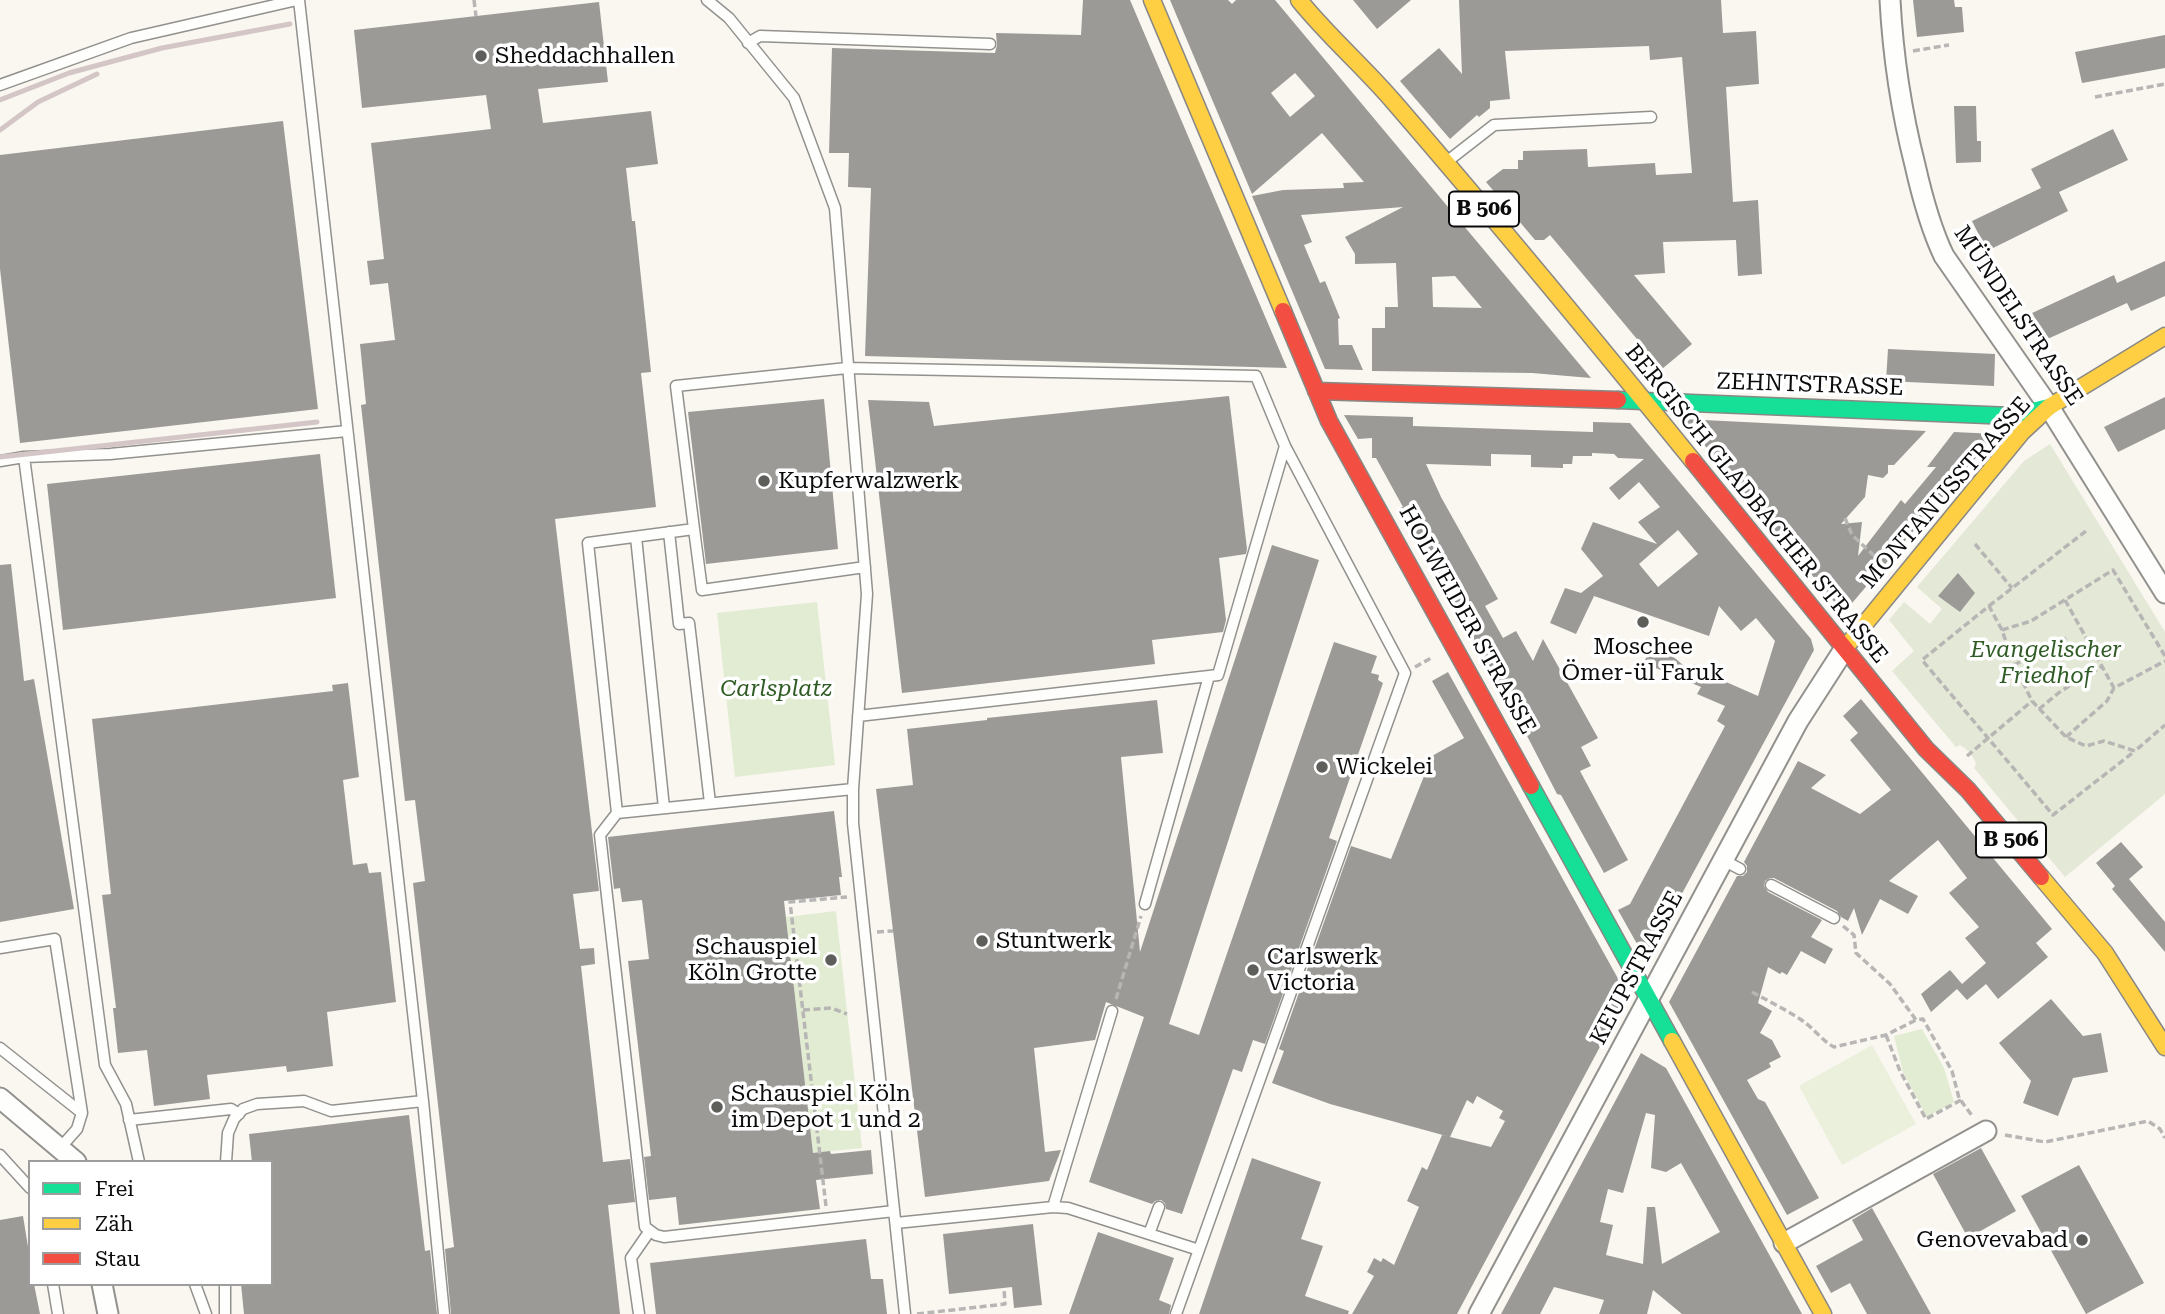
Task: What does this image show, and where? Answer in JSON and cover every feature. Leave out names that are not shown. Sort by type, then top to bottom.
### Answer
[{"type":"street","name":"HOLWEIDER STRASSE","points":[[1152,0],[1329,421],[1823,1314]]},
{"type":"street","name":"BERGISCH GLADBACHER STRASSE","points":[[1299,0],[1318,23],[1372,76],[1446,163],[1644,401],[1926,749],[1968,790],[2105,953],[2165,1047]]},
{"type":"street","name":"MÜNDELSTRASSE","points":[[1890,0],[1894,54],[1907,133],[1933,233],[1944,256],[2049,407],[2165,593]]},
{"type":"street","name":"MONTANUSSTRASSE","points":[[1845,648],[2022,432],[2049,407],[2165,336]]},
{"type":"street","name":"ZEHNTSTRASSE","points":[[1316,391],[2012,416],[2049,407]]},
{"type":"street","name":"KEUPSTRASSE","points":[[1479,1314],[1648,998],[1732,864],[1798,720],[1845,648]]},
{"type":"street","points":[[0,1098],[74,1160]]},
{"type":"street","points":[[1784,1243],[1986,1131]]},
{"type":"street","points":[[102,1286],[108,1314]]},
{"type":"lane","points":[[0,85],[131,38],[298,0],[423,1101],[444,1314]]},
{"type":"lane","points":[[708,0],[729,18],[794,98],[835,208],[867,594],[853,822],[905,1314]]},
{"type":"lane","points":[[748,43],[760,36],[990,44]]},
{"type":"lane","points":[[1446,163],[1494,125],[1651,117]]},
{"type":"lane","points":[[865,567],[702,590],[676,386],[847,368],[1256,376],[1285,446],[1405,673],[1177,1314]]},
{"type":"lane","points":[[0,461],[24,457],[110,454],[347,431]]},
{"type":"lane","points":[[858,716],[1218,675],[1285,446]]},
{"type":"lane","points":[[24,457],[105,1065],[126,1104],[139,1160]]},
{"type":"lane","points":[[694,530],[588,543],[617,813],[600,835],[643,1221],[649,1232],[664,1237],[894,1211]]},
{"type":"lane","points":[[669,533],[679,624],[689,623],[710,803]]},
{"type":"lane","points":[[636,537],[664,808]]},
{"type":"lane","points":[[1145,904],[1209,676]]},
{"type":"lane","points":[[617,813],[853,789]]},
{"type":"lane","points":[[1771,885],[1834,918]]},
{"type":"lane","points":[[0,948],[55,939],[82,1113],[77,1129],[61,1147]]},
{"type":"lane","points":[[1053,1207],[1112,1011]]},
{"type":"lane","points":[[0,1048],[82,1113]]},
{"type":"lane","points":[[226,1160],[228,1133],[243,1110],[257,1104],[304,1101],[331,1111],[423,1101]]},
{"type":"lane","points":[[130,1120],[231,1109],[239,1114]]},
{"type":"lane","points":[[0,1155],[28,1186]]},
{"type":"lane","points":[[1149,1234],[1159,1206]]},
{"type":"lane","points":[[896,1223],[1053,1207],[1068,1208],[1199,1250]]},
{"type":"lane","points":[[639,1314],[631,1258],[649,1232]]},
{"type":"lane","points":[[53,1286],[58,1314]]},
{"type":"lane","points":[[196,1286],[206,1314]]},
{"type":"lane","points":[[225,1286],[225,1314]]},
{"type":"path","points":[[474,0],[476,16]]},
{"type":"path","points":[[1894,54],[1949,45]]},
{"type":"path","points":[[2095,97],[2165,84]]},
{"type":"path","points":[[1845,518],[1852,535],[1900,580]]},
{"type":"path","points":[[2085,531],[1922,660],[2053,815],[2165,725]]},
{"type":"path","points":[[1975,544],[2012,588]]},
{"type":"path","points":[[2002,630],[2031,621],[2113,570],[2165,658],[2113,688],[2107,701],[2066,737]]},
{"type":"path","points":[[2065,600],[2113,688]]},
{"type":"path","points":[[1989,606],[2032,701],[2066,737],[2085,746],[2104,741],[2135,751]]},
{"type":"path","points":[[2014,665],[2066,638]]},
{"type":"path","points":[[1405,673],[1453,646]]},
{"type":"path","points":[[2039,709],[2061,691],[2102,667]]},
{"type":"path","points":[[1949,770],[2032,701]]},
{"type":"path","points":[[828,1218],[790,902],[850,897]]},
{"type":"path","points":[[1112,1011],[1145,904]]},
{"type":"path","points":[[1834,918],[1854,935],[1856,953],[1890,984],[1916,1020]]},
{"type":"path","points":[[1752,992],[1800,1019],[1819,1033],[1826,1044],[1833,1047],[1886,1035],[1923,1019],[1952,1071],[1961,1100],[1986,1131],[2045,1142],[2148,1121],[2160,1129],[2165,1138]]},
{"type":"path","points":[[803,1010],[831,1008],[847,1014]]},
{"type":"path","points":[[1886,1035],[1900,1071],[1926,1119],[1961,1100]]},
{"type":"path","points":[[915,1314],[1005,1304],[1003,1288]]},
{"type":"green space","name":"Evangelischer Friedhof","points":[[2050,444],[2165,632],[2165,794],[2065,877],[1974,768],[1976,764],[1970,753],[1960,745],[1956,747],[1892,671],[1914,651],[1889,620],[1904,602],[1930,624],[1942,609],[1917,587],[2024,461]]},
{"type":"green space","name":"Carlsplatz","points":[[817,602],[835,765],[735,777],[717,613]]},
{"type":"green space","points":[[836,911],[862,1148],[813,1153],[786,917]]},
{"type":"green space","points":[[1922,1029],[1944,1068],[1954,1102],[1927,1117],[1903,1072],[1894,1036]]},
{"type":"green space","points":[[1872,1045],[1916,1124],[1842,1165],[1799,1086]]},
{"type":"building","points":[[1083,0],[1130,0],[1287,368],[865,356],[871,188],[848,187],[849,153],[829,153],[832,48],[995,53],[996,33],[1081,35]]},
{"type":"building","points":[[1170,0],[1228,0],[1232,4],[1236,0],[1275,0],[1591,378],[1532,373],[1372,371],[1372,328],[1385,328],[1385,307],[1398,307],[1396,263],[1355,264],[1355,254],[1345,237],[1403,207],[1301,215],[1312,242],[1304,245],[1320,283],[1325,281],[1340,318],[1339,345],[1352,345],[1363,370],[1325,369],[1252,196],[1283,190],[1344,188],[1343,183],[1364,182],[1322,133],[1252,194]],"holes":[[[1295,73],[1315,96],[1290,117],[1271,93]],[[1455,276],[1482,308],[1433,307],[1432,277]]]},
{"type":"building","points":[[1353,0],[1411,0],[1377,29]]},
{"type":"building","points":[[1459,0],[1721,0],[1723,33],[1756,31],[1759,84],[1726,87],[1733,202],[1758,200],[1762,274],[1738,276],[1736,240],[1663,242],[1665,273],[1634,275],[1692,344],[1662,369],[1550,235],[1544,240],[1535,240],[1486,182],[1503,169],[1518,169],[1518,160],[1523,160],[1523,151],[1587,149],[1588,167],[1655,163],[1656,175],[1692,173],[1682,57],[1650,60],[1649,46],[1505,51],[1510,99],[1490,101],[1490,108],[1479,117],[1477,115],[1450,139],[1400,81],[1439,48],[1462,74]]},
{"type":"building","points":[[1913,0],[1954,0],[1955,7],[1962,7],[1964,32],[1917,37]]},
{"type":"building","points":[[599,2],[608,82],[538,89],[543,123],[651,111],[658,164],[626,168],[632,221],[635,221],[651,372],[641,373],[656,507],[555,519],[599,891],[573,894],[580,949],[594,948],[595,964],[581,966],[603,1162],[630,1159],[635,1202],[608,1205],[620,1314],[451,1314],[445,1249],[454,1247],[413,883],[425,881],[415,800],[405,801],[361,405],[366,404],[360,344],[395,340],[388,283],[370,285],[367,261],[384,259],[371,143],[491,129],[486,95],[362,108],[354,30]]},
{"type":"building","points":[[2165,35],[2165,68],[2082,83],[2075,52]]},
{"type":"building","points":[[1954,106],[1976,106],[1977,141],[1981,141],[1981,162],[1956,163]]},
{"type":"building","points":[[283,121],[318,409],[20,443],[0,269],[0,155]]},
{"type":"building","points":[[2113,129],[2128,160],[2059,192],[2068,211],[1987,251],[1972,221],[2041,188],[2031,169]]},
{"type":"building","points":[[2165,261],[2165,296],[2131,311],[2127,303],[2043,341],[2030,314],[2114,275],[2117,283]]},
{"type":"building","points":[[1888,349],[1995,354],[1994,386],[1886,381]]},
{"type":"building","points":[[1229,396],[1247,549],[1246,554],[1219,558],[1226,620],[1223,632],[1152,640],[1155,664],[902,693],[868,400],[929,402],[934,426]]},
{"type":"building","points":[[2165,397],[2165,429],[2118,452],[2104,427]]},
{"type":"building","name":"Kupferwalzwerk","points":[[824,399],[838,549],[706,564],[688,412]]},
{"type":"building","points":[[1344,415],[1413,417],[1413,426],[1593,432],[1593,422],[1630,423],[1811,639],[1814,650],[1646,960],[1618,910],[1630,904],[1725,726],[1717,721],[1725,706],[1697,694],[1701,687],[1644,663],[1651,645],[1669,653],[1691,672],[1694,664],[1718,674],[1717,678],[1758,696],[1775,641],[1756,618],[1741,631],[1719,606],[1709,636],[1594,596],[1576,634],[1550,623],[1565,588],[1581,593],[1603,576],[1581,549],[1593,522],[1657,544],[1638,522],[1660,507],[1639,482],[1619,500],[1609,488],[1644,459],[1592,453],[1592,456],[1573,456],[1572,464],[1563,464],[1563,468],[1531,467],[1531,455],[1491,454],[1491,466],[1426,464],[1441,497],[1498,599],[1485,606],[1503,638],[1516,631],[1533,661],[1543,639],[1598,738],[1581,747],[1591,766],[1580,771],[1628,860],[1604,873],[1561,795],[1557,794],[1507,697],[1504,698],[1484,662],[1471,632],[1437,577],[1440,575],[1411,529],[1400,508],[1403,507],[1376,458],[1372,458],[1372,438],[1358,439]],"holes":[[[1678,530],[1698,554],[1658,587],[1639,564]]]},
{"type":"building","points":[[1683,419],[1926,431],[1894,465],[1888,465],[1888,473],[1883,478],[1868,475],[1865,497],[1841,524],[1862,522],[1858,556],[1901,500],[1905,504],[1936,467],[1927,467],[1954,432],[1996,434],[1847,609],[1840,609]]},
{"type":"building","points":[[320,454],[336,598],[63,630],[47,484]]},
{"type":"building","points":[[1272,545],[1319,560],[1169,1024],[1199,1035],[1334,642],[1377,656],[1371,673],[1379,675],[1378,680],[1383,683],[1329,838],[1337,841],[1265,1044],[1253,1040],[1242,1072],[1233,1069],[1182,1214],[1166,1209],[1161,1200],[1152,1204],[1089,1182],[1144,1017],[1106,1002],[1095,1040],[1034,1048],[1045,1152],[1061,1150],[1049,1181],[925,1197],[876,789],[913,785],[907,729],[1157,700],[1163,753],[1121,757],[1140,952]]},
{"type":"building","points":[[11,564],[24,681],[34,679],[74,909],[0,922],[0,565]]},
{"type":"building","points":[[1958,573],[1975,593],[1960,612],[1938,596]]},
{"type":"building","points":[[1448,672],[1626,993],[1625,1000],[1457,1314],[1352,1314],[1374,1276],[1367,1272],[1374,1258],[1381,1262],[1383,1258],[1394,1265],[1419,1207],[1407,1201],[1422,1167],[1427,1170],[1442,1135],[1330,1104],[1272,1083],[1284,1051],[1279,1049],[1351,846],[1391,859],[1432,756],[1464,738],[1432,681]],"holes":[[[1477,1096],[1503,1111],[1499,1118],[1505,1121],[1491,1147],[1450,1137],[1467,1100],[1473,1104]]]},
{"type":"building","points":[[348,683],[359,777],[343,780],[353,865],[367,863],[369,873],[381,872],[396,1002],[327,1012],[333,1066],[287,1072],[286,1066],[207,1075],[210,1099],[154,1106],[147,1050],[118,1053],[113,1008],[116,1008],[102,895],[111,894],[92,719],[333,691],[332,685]]},
{"type":"building","points":[[1861,699],[2052,929],[2036,943],[2048,957],[1998,999],[1986,984],[1967,1000],[1957,989],[1931,1012],[1921,994],[1950,970],[1962,984],[1986,963],[1965,938],[1979,927],[1949,893],[1967,878],[1938,840],[1889,881],[1918,896],[1908,914],[1880,899],[1862,935],[1854,908],[1848,921],[1837,911],[1774,878],[1765,881],[1764,886],[1768,892],[1822,920],[1811,937],[1833,949],[1825,964],[1801,951],[1787,975],[1768,967],[1758,1003],[1772,1011],[1760,1033],[1772,1040],[1781,1057],[1769,1063],[1771,1067],[1747,1080],[1758,1099],[1765,1102],[1819,1198],[1787,1215],[1669,1002],[1737,876],[1743,876],[1747,872],[1744,862],[1798,761],[1826,775],[1811,788],[1860,814],[1891,790],[1850,740],[1858,733],[1843,716]]},
{"type":"building","name":"Schauspiel Köln im Depot 1 und 2","points":[[834,811],[842,877],[839,877],[841,895],[784,901],[813,1153],[871,1150],[873,1174],[816,1180],[820,1209],[679,1225],[676,1197],[649,1200],[644,1157],[651,1156],[628,961],[649,959],[642,900],[622,902],[620,888],[614,889],[608,837]]},
{"type":"building","points":[[2121,842],[2143,867],[2129,879],[2165,922],[2165,952],[2112,889],[2115,886],[2096,863]]},
{"type":"building","points":[[2051,999],[2083,1036],[2101,1033],[2108,1072],[2073,1078],[2058,1116],[2023,1103],[2031,1081],[1999,1043]]},
{"type":"building","points":[[1641,1053],[1666,1068],[1802,1314],[1682,1314],[1653,1290],[1647,1314],[1599,1314],[1604,1300],[1554,1287],[1540,1314],[1501,1314]],"holes":[[[1646,1113],[1655,1115],[1651,1168],[1666,1172],[1681,1163],[1720,1232],[1662,1264],[1655,1207],[1647,1207],[1643,1264],[1606,1255],[1613,1225],[1600,1222],[1608,1189],[1623,1193]]]},
{"type":"building","points":[[409,1115],[425,1251],[430,1250],[437,1314],[244,1314],[241,1286],[273,1286],[273,1160],[252,1160],[249,1134]]},
{"type":"building","points":[[1981,1148],[2016,1211],[1968,1238],[1933,1174]]},
{"type":"building","points":[[1252,1158],[1321,1182],[1301,1239],[1323,1246],[1305,1296],[1349,1311],[1348,1314],[1199,1314]]},
{"type":"building","name":"Genovevabad","points":[[2079,1165],[2144,1283],[2086,1314],[2021,1196]]},
{"type":"building","points":[[1872,1208],[1931,1314],[1867,1314],[1850,1283],[1831,1293],[1816,1266],[1863,1240],[1852,1220]]},
{"type":"building","points":[[23,1216],[28,1247],[28,1286],[34,1286],[40,1314],[0,1314],[0,1220]]},
{"type":"building","points":[[1033,1224],[1042,1305],[1014,1308],[1012,1287],[949,1294],[943,1234]]},
{"type":"building","points":[[1098,1232],[1174,1258],[1159,1300],[1171,1305],[1169,1314],[1069,1314]]},
{"type":"building","points":[[866,1239],[871,1279],[883,1279],[887,1314],[656,1314],[650,1263]]},
{"type":"railway","points":[[0,100],[69,73],[162,48],[290,24]]},
{"type":"railway","points":[[0,130],[38,102],[97,74]]},
{"type":"railway","points":[[0,457],[317,422]]},
{"type":"traffic: fast","points":[[1618,400],[2012,416],[2049,407]]},
{"type":"traffic: fast","points":[[1531,786],[1672,1041]]},
{"type":"traffic: slow","points":[[1152,0],[1283,311]]},
{"type":"traffic: slow","points":[[1299,0],[1382,88],[1431,145],[1693,461]]},
{"type":"traffic: slow","points":[[1845,648],[2022,432],[2049,407],[2165,336]]},
{"type":"traffic: slow","points":[[2041,877],[2105,953],[2165,1047]]},
{"type":"traffic: slow","points":[[1672,1041],[1823,1314]]},
{"type":"traffic: jam","points":[[1283,311],[1329,421],[1531,786]]},
{"type":"traffic: jam","points":[[1316,391],[1618,400]]},
{"type":"traffic: jam","points":[[1693,461],[1926,749],[1968,790],[2041,877]]},
{"type":"place","name":"Sheddachhallen","points":[[481,56]]},
{"type":"place","name":"Kupferwalzwerk","points":[[764,481]]},
{"type":"place","name":"Moschee Ömer-ül Faruk","points":[[1643,622]]},
{"type":"place","name":"Wickelei","points":[[1322,767]]},
{"type":"place","name":"Stuntwerk","points":[[982,941]]},
{"type":"place","name":"Schauspiel Köln Grotte","points":[[831,960]]},
{"type":"place","name":"Carlswerk Victoria","points":[[1253,970]]},
{"type":"place","name":"Schauspiel Köln im Depot 1 und 2","points":[[717,1107]]},
{"type":"place","name":"Genovevabad","points":[[2082,1240]]}]
